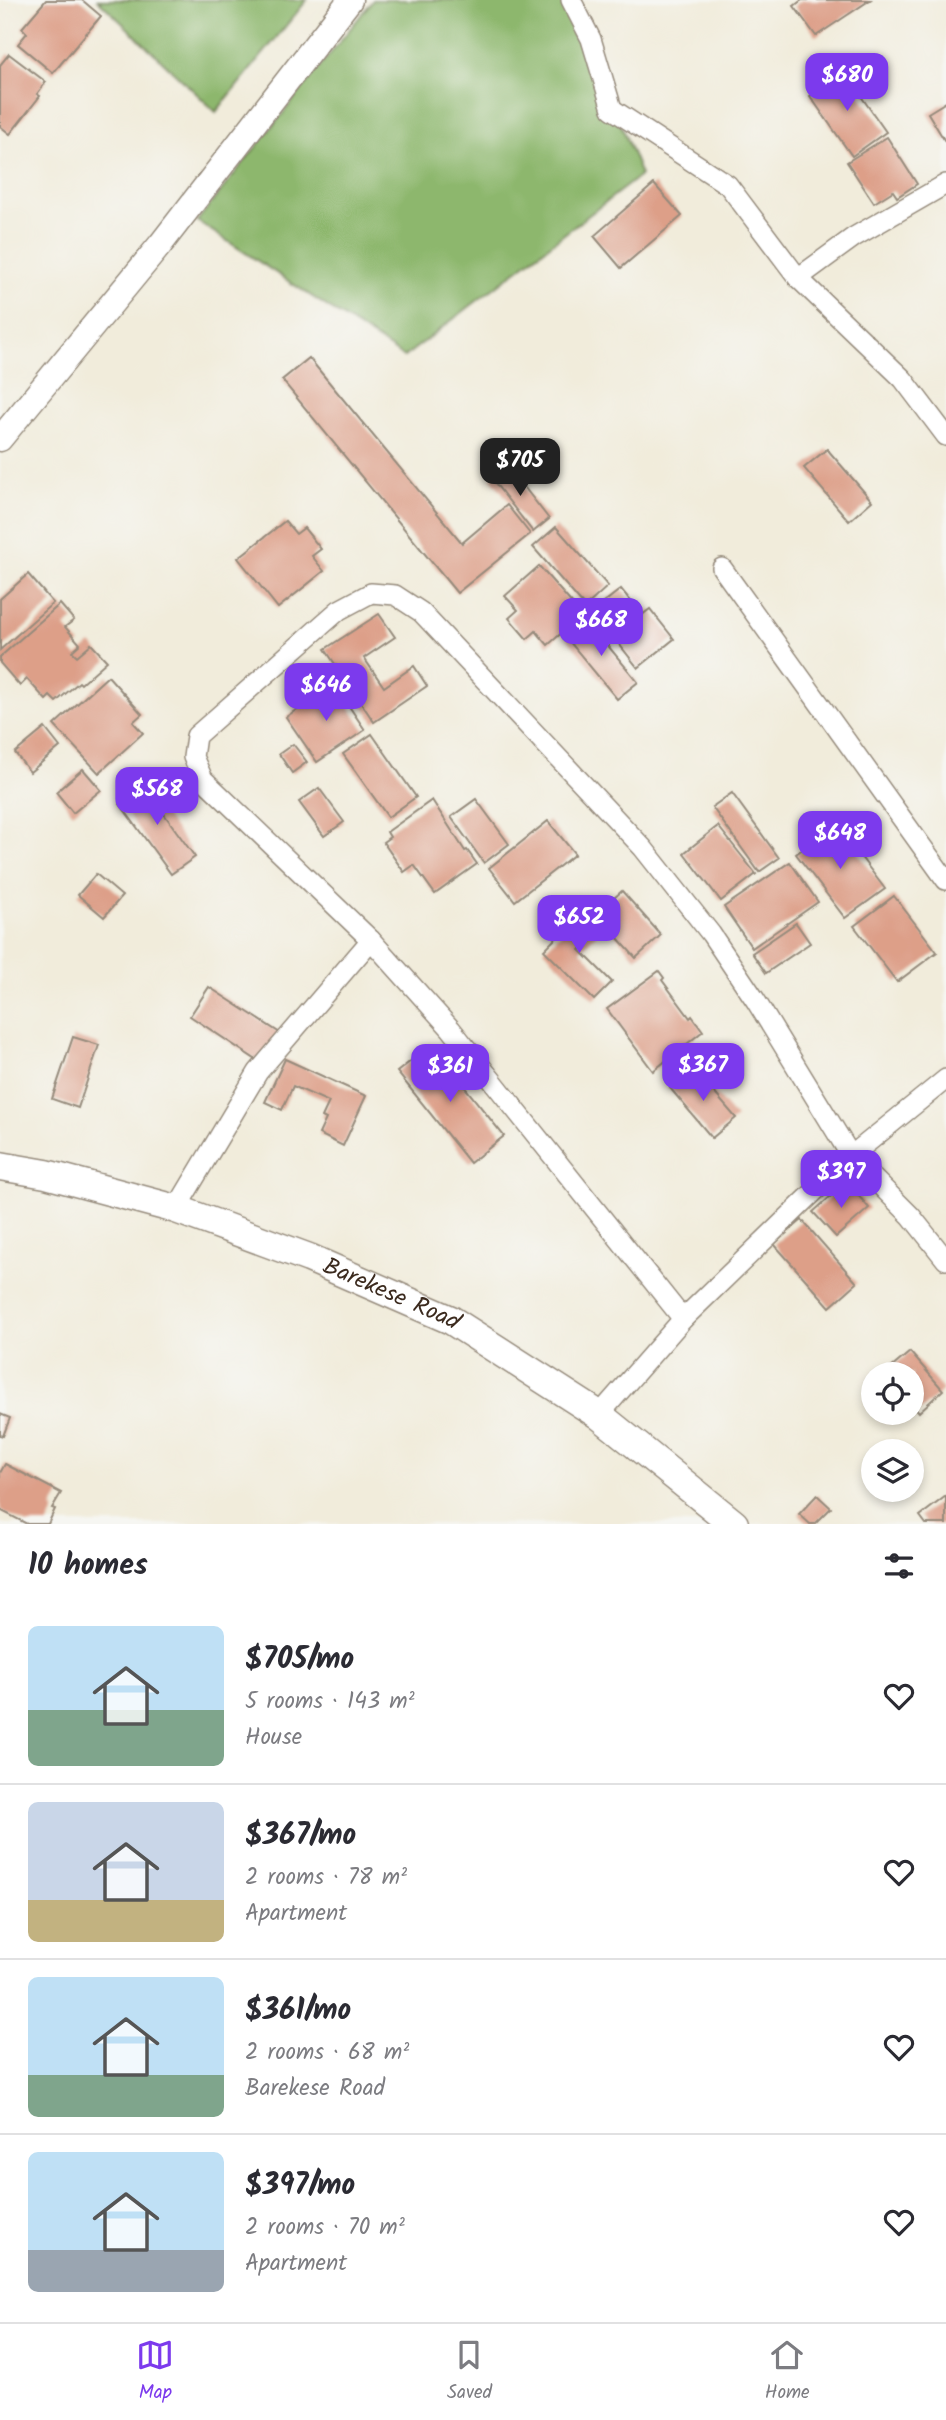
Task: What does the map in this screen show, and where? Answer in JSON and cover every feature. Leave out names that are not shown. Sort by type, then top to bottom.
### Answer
[{"type":"main road","name":"Barekese Road","points":[[0,1166],[46,1174],[176,1209],[309,1258],[452,1320],[599,1415],[734,1524]]},
{"type":"street","points":[[0,439],[160,245],[350,0]]},
{"type":"street","points":[[571,0],[592,39],[612,109],[728,185],[798,278],[903,379],[946,436]]},
{"type":"street","points":[[798,278],[854,237],[946,184]]},
{"type":"street","points":[[722,568],[946,880]]},
{"type":"street","points":[[683,1319],[451,1028],[372,940],[203,779],[193,757],[196,736],[340,610],[371,593],[395,595],[421,612],[643,848],[711,933],[851,1156],[911,1216],[946,1260]]},
{"type":"street","points":[[176,1209],[258,1072],[372,940]]},
{"type":"street","points":[[599,1415],[683,1319],[851,1156],[946,1079]]},
{"type":"green space","points":[[98,0],[307,0],[216,112]]},
{"type":"green space","points":[[373,0],[571,0],[641,175],[404,357],[197,221]]},
{"type":"building","points":[[46,0],[82,0],[101,16],[53,73],[18,44],[27,33],[22,28]]},
{"type":"building","points":[[802,0],[870,0],[816,36],[794,6]]},
{"type":"building","points":[[9,54],[46,82],[37,94],[40,96],[10,134],[0,126],[0,65]]},
{"type":"building","points":[[842,69],[886,132],[852,156],[810,96],[822,87],[820,84]]},
{"type":"building","points":[[946,102],[946,143],[928,113]]},
{"type":"building","points":[[887,137],[917,184],[897,197],[893,191],[874,203],[847,162]]},
{"type":"building","points":[[654,184],[682,216],[621,268],[594,236]]},
{"type":"building","points":[[309,358],[462,543],[507,505],[530,534],[457,593],[282,380]]},
{"type":"building","points":[[827,449],[872,501],[849,521],[804,468]]},
{"type":"building","points":[[507,465],[549,519],[533,532],[491,478]]},
{"type":"building","points":[[285,521],[296,534],[304,528],[321,549],[312,556],[324,571],[278,608],[238,558]]},
{"type":"building","points":[[556,527],[608,586],[585,607],[533,547]]},
{"type":"building","points":[[539,566],[582,615],[548,645],[536,631],[527,639],[509,618],[518,610],[505,596]]},
{"type":"building","points":[[28,574],[53,603],[0,650],[0,599]]},
{"type":"building","points":[[621,589],[642,615],[650,609],[674,639],[638,668],[593,611]]},
{"type":"building","points":[[60,604],[74,620],[65,627],[80,644],[72,651],[77,656],[91,644],[107,661],[56,702],[50,696],[46,700],[27,679],[20,686],[0,663],[0,657]]},
{"type":"building","points":[[379,614],[395,637],[364,658],[384,687],[414,666],[427,686],[374,722],[325,649]]},
{"type":"building","points":[[585,618],[638,682],[617,699],[564,635]]},
{"type":"building","points":[[108,676],[142,714],[133,722],[143,733],[99,773],[54,725]]},
{"type":"building","points":[[334,684],[365,730],[317,762],[286,717]]},
{"type":"building","points":[[45,728],[60,747],[30,772],[15,753]]},
{"type":"building","points":[[372,734],[416,797],[388,817],[343,754]]},
{"type":"building","points":[[293,744],[307,762],[292,773],[279,754]]},
{"type":"building","points":[[83,769],[101,790],[73,813],[56,792]]},
{"type":"building","points":[[153,780],[168,800],[159,807],[195,857],[171,874],[120,804]]},
{"type":"building","points":[[319,788],[344,822],[324,836],[299,802]]},
{"type":"building","points":[[732,793],[779,858],[759,872],[712,807]]},
{"type":"building","points":[[476,799],[509,844],[484,863],[451,817]]},
{"type":"building","points":[[432,800],[465,851],[467,850],[477,864],[435,894],[414,865],[404,872],[383,842],[390,837],[387,832]]},
{"type":"building","points":[[548,821],[575,854],[515,901],[489,868]]},
{"type":"building","points":[[836,824],[885,889],[845,918],[796,854]]},
{"type":"building","points":[[718,826],[756,874],[721,901],[684,853]]},
{"type":"building","points":[[790,862],[818,902],[752,948],[724,907]]},
{"type":"building","points":[[96,874],[122,896],[104,917],[78,895]]},
{"type":"building","points":[[622,891],[661,935],[636,958],[596,914]]},
{"type":"building","points":[[894,896],[937,952],[897,982],[854,926]]},
{"type":"building","points":[[584,910],[602,929],[580,950],[612,982],[594,1000],[544,950]]},
{"type":"building","points":[[796,923],[810,943],[766,973],[752,953]]},
{"type":"building","points":[[659,971],[664,978],[662,980],[703,1031],[653,1071],[607,1009]]},
{"type":"building","points":[[209,987],[280,1033],[261,1063],[190,1016]]},
{"type":"building","points":[[73,1037],[99,1045],[78,1108],[52,1099]]},
{"type":"building","points":[[431,1045],[504,1136],[470,1163],[397,1072]]},
{"type":"building","points":[[285,1059],[366,1096],[343,1146],[319,1134],[326,1119],[322,1117],[329,1102],[293,1086],[282,1110],[265,1102]]},
{"type":"building","points":[[693,1068],[736,1118],[712,1138],[670,1088]]},
{"type":"building","points":[[847,1182],[869,1208],[836,1237],[813,1212]]},
{"type":"building","points":[[802,1220],[857,1283],[830,1307],[774,1244]]},
{"type":"building","points":[[910,1352],[919,1362],[898,1362]]},
{"type":"building","points":[[924,1368],[943,1390],[924,1407]]},
{"type":"building","points":[[0,1414],[10,1418],[3,1436],[0,1435]]},
{"type":"building","points":[[5,1464],[61,1493],[52,1508],[55,1509],[48,1524],[27,1524],[0,1510],[0,1473]]},
{"type":"building","points":[[817,1495],[831,1508],[815,1524],[810,1524],[799,1514]]},
{"type":"building","points":[[946,1496],[946,1524],[926,1524],[920,1516]]}]
